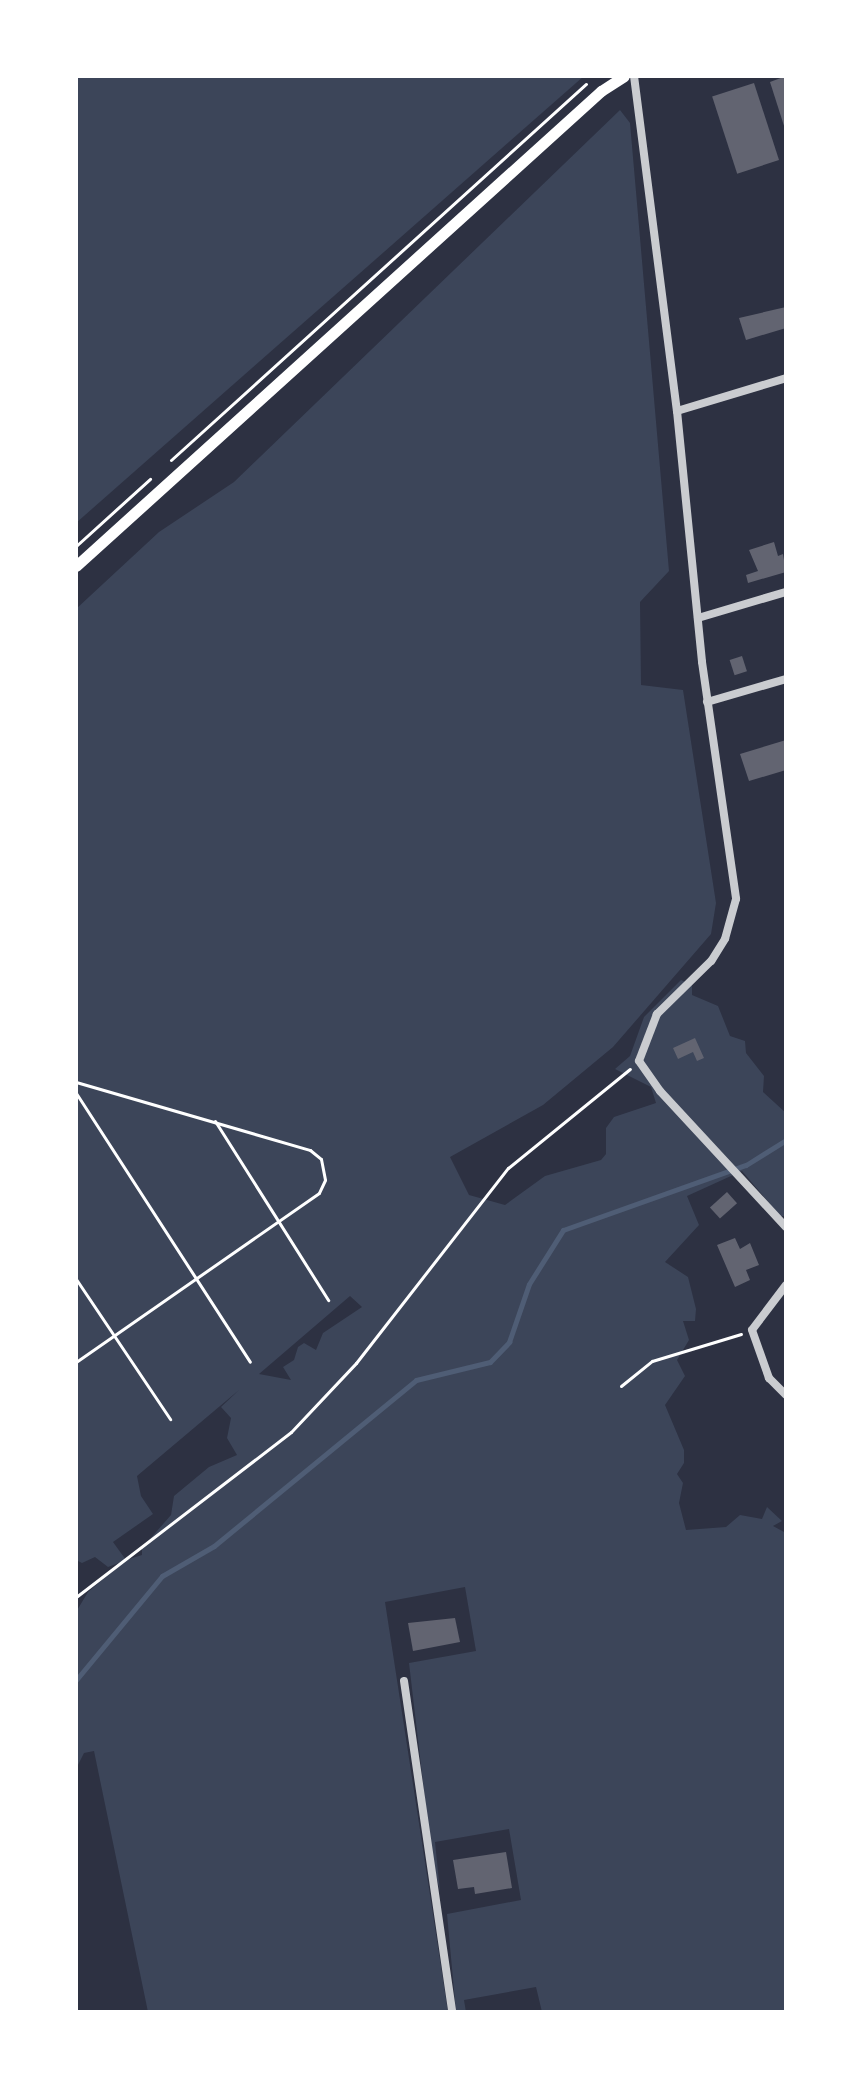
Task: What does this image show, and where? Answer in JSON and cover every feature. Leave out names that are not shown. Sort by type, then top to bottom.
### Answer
[{"type":"main road","points":[[76,566],[601,91],[624,76]]},
{"type":"street","points":[[634,76],[677,411],[707,702],[736,899],[733,920],[711,961],[657,1014],[639,1061],[660,1091],[786,1227]]},
{"type":"street","points":[[677,411],[786,378]]},
{"type":"street","points":[[698,618],[786,592]]},
{"type":"street","points":[[707,702],[786,679]]},
{"type":"street","points":[[786,1285],[752,1330],[769,1378],[786,1395]]},
{"type":"street","points":[[404,1681],[452,2012]]},
{"type":"path","points":[[165,466],[597,76]]},
{"type":"path","points":[[76,546],[154,476]]},
{"type":"path","points":[[76,1597],[291,1432],[356,1363],[508,1168],[639,1061]]},
{"type":"path","points":[[76,1082],[213,1119],[310,1150],[321,1159],[325,1180],[319,1193],[196,1274],[76,1362]]},
{"type":"path","points":[[76,1093],[196,1274],[250,1362]]},
{"type":"path","points":[[213,1119],[328,1300]]},
{"type":"path","points":[[76,1279],[170,1419]]},
{"type":"path","points":[[621,1386],[652,1361],[752,1330]]},
{"type":"shaded area","points":[[76,76],[584,76],[76,523]]},
{"type":"shaded area","points":[[620,110],[630,123],[669,571],[640,602],[641,685],[683,690],[716,903],[711,934],[613,1047],[543,1105],[450,1157],[469,1195],[505,1205],[545,1176],[601,1160],[606,1154],[606,1128],[614,1117],[656,1103],[651,1087],[615,1069],[630,1056],[644,1017],[681,980],[692,985],[692,995],[718,1006],[730,1036],[745,1041],[746,1053],[764,1076],[763,1092],[786,1113],[786,1216],[772,1216],[771,1205],[742,1171],[687,1196],[699,1225],[665,1262],[688,1277],[696,1309],[695,1321],[683,1321],[689,1340],[677,1360],[685,1376],[665,1405],[684,1450],[684,1463],[677,1474],[683,1483],[679,1503],[686,1530],[726,1527],[740,1515],[762,1519],[767,1507],[782,1521],[773,1526],[786,1533],[786,2012],[542,2012],[536,1987],[464,2000],[466,2012],[456,2012],[447,1914],[521,1900],[509,1829],[435,1842],[440,1891],[432,1859],[409,1663],[476,1651],[465,1587],[385,1602],[448,2012],[148,2012],[94,1751],[84,1753],[76,1769],[76,1612],[88,1592],[124,1561],[108,1567],[95,1557],[82,1563],[76,1560],[76,609],[159,532],[234,482]],"holes":[[[350,1296],[362,1307],[323,1333],[316,1350],[304,1343],[298,1347],[294,1360],[283,1367],[291,1380],[259,1374]],[[239,1390],[221,1407],[231,1418],[227,1438],[237,1455],[209,1467],[174,1496],[171,1515],[142,1548],[142,1555],[126,1560],[113,1542],[153,1514],[141,1496],[137,1476]]]},
{"type":"building","points":[[786,76],[786,129],[785,129],[770,82]]},
{"type":"building","points":[[754,83],[779,160],[737,174],[712,97]]},
{"type":"building","points":[[786,307],[786,328],[746,340],[739,318]]},
{"type":"building","points":[[774,542],[778,556],[783,554],[786,572],[748,583],[746,575],[758,571],[749,550]]},
{"type":"building","points":[[742,656],[747,671],[735,675],[730,660]]},
{"type":"building","points":[[786,740],[786,770],[749,781],[740,754]]},
{"type":"building","points":[[695,1038],[704,1058],[697,1061],[693,1052],[678,1059],[673,1048]]},
{"type":"building","points":[[727,1192],[737,1203],[720,1219],[710,1207]]},
{"type":"building","points":[[735,1238],[740,1249],[750,1243],[759,1265],[746,1270],[750,1280],[735,1287],[717,1245]]},
{"type":"building","points":[[455,1618],[460,1642],[413,1651],[408,1623]]},
{"type":"building","points":[[506,1852],[512,1888],[475,1894],[474,1887],[458,1889],[453,1860]]},
{"type":"waterway","points":[[76,1680],[162,1576],[214,1546],[416,1380],[490,1362],[509,1342],[529,1284],[563,1230],[746,1165],[786,1140]]}]
